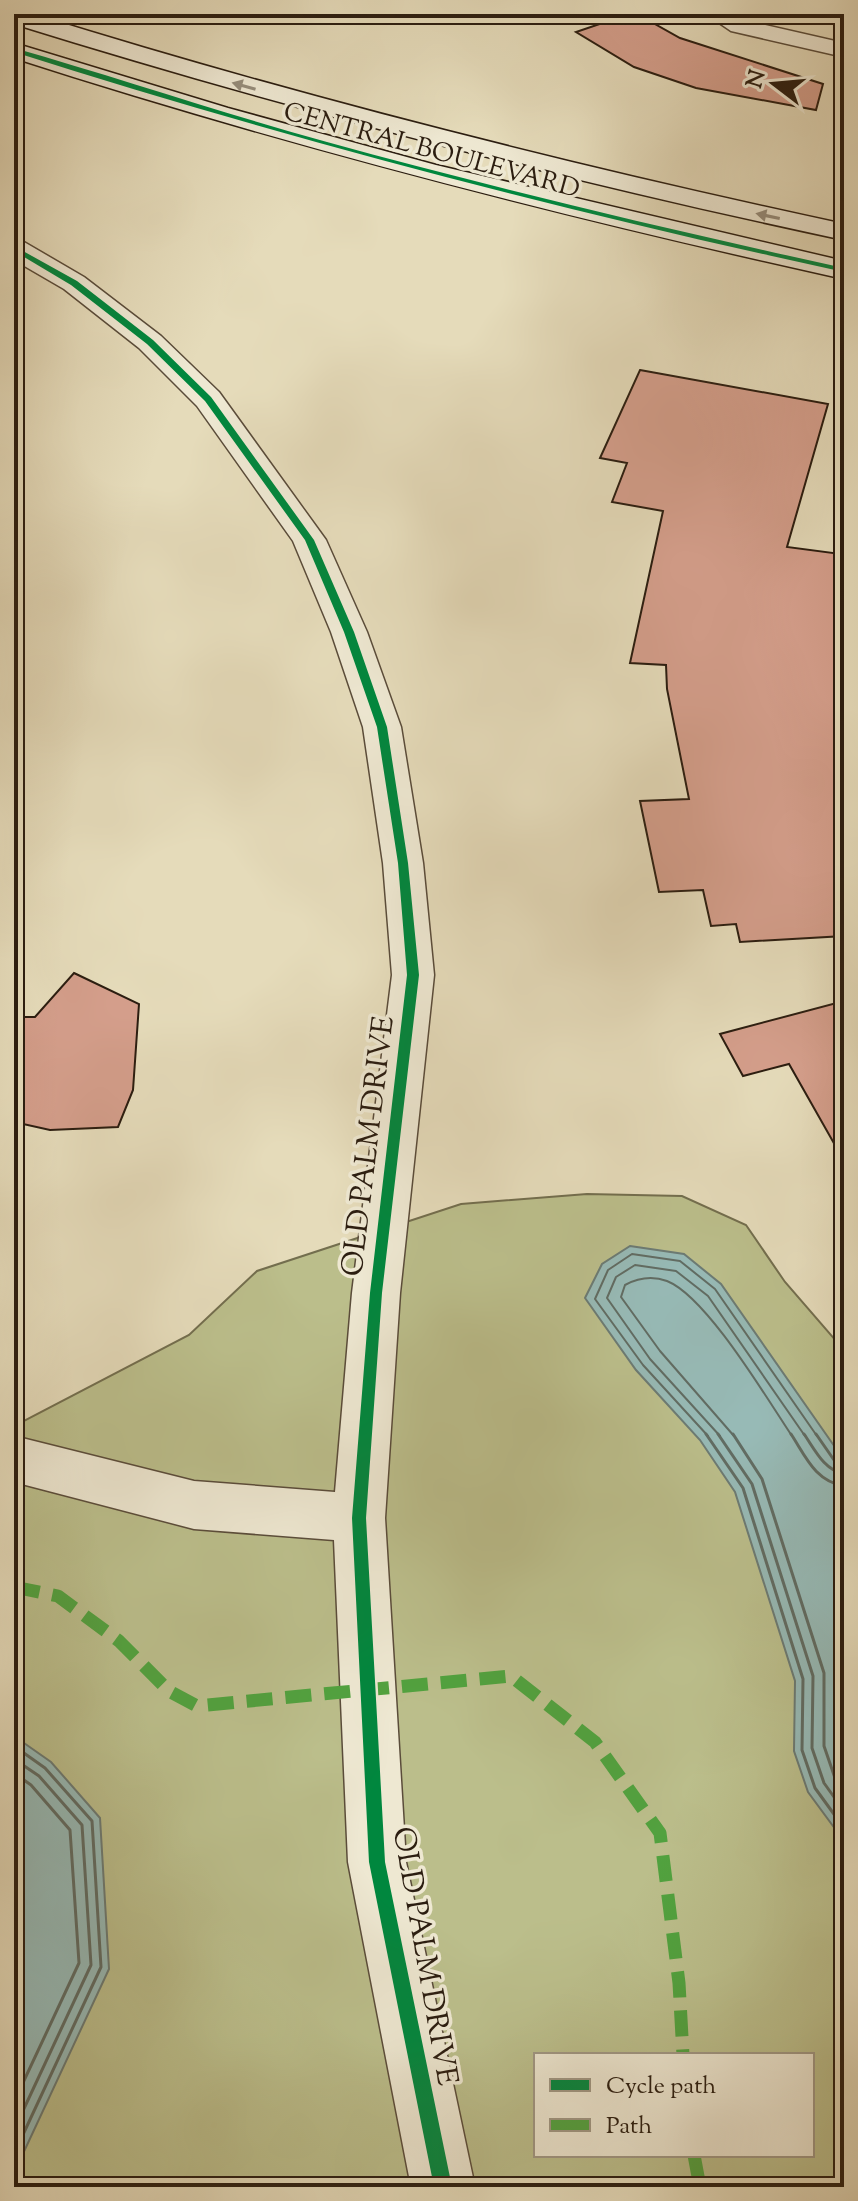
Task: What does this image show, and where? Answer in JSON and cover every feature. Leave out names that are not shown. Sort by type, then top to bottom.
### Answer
[{"type":"street","points":[[718,14],[740,26],[844,50]]},
{"type":"street","name":"CENTRAL BOULEVARD","points":[[14,16],[266,93],[430,137],[589,177],[844,232]]},
{"type":"street","name":"CENTRAL BOULEVARD","points":[[14,50],[265,128],[417,170],[580,211],[844,270]]},
{"type":"street","name":"OLD PALM DRIVE","points":[[14,248],[74,283],[150,342],[208,399],[309,540],[349,632],[382,727],[403,863],[413,975],[376,1293],[359,1518],[377,1862],[443,2187]]},
{"type":"street","points":[[14,1459],[194,1505],[359,1518]]},
{"type":"green space","points":[[587,1194],[682,1196],[746,1225],[785,1282],[844,1350],[844,2187],[14,2187],[14,1426],[189,1335],[257,1271],[461,1204]]},
{"type":"water","points":[[630,1246],[684,1254],[721,1284],[844,1460],[844,1841],[808,1792],[794,1751],[795,1681],[735,1492],[700,1440],[636,1370],[585,1298],[602,1264]]},
{"type":"water","points":[[14,1736],[51,1762],[100,1818],[109,1969],[14,2173]]},
{"type":"building","points":[[637,14],[680,38],[823,84],[816,110],[696,88],[634,67],[576,32]]},
{"type":"building","points":[[640,370],[828,404],[787,547],[841,554],[838,586],[844,587],[844,936],[740,942],[736,924],[711,926],[703,890],[659,892],[640,801],[689,799],[667,689],[666,665],[630,663],[663,511],[612,502],[627,463],[600,458]]},
{"type":"building","points":[[74,973],[139,1004],[133,1090],[118,1127],[50,1130],[14,1122],[14,1017],[35,1017]]},
{"type":"building","points":[[844,1001],[844,1161],[789,1064],[743,1076],[720,1034]]},
{"type":"marked path","points":[[14,1587],[58,1596],[119,1641],[169,1691],[197,1706],[511,1676],[595,1742],[660,1833],[679,1983],[683,2053]]},
{"type":"marked path","points":[[694,2157],[700,2187]]},
{"type":"cycle path","points":[[14,50],[116,83],[426,171],[634,223],[844,270]]},
{"type":"cycle path","points":[[14,248],[74,283],[150,342],[208,399],[309,540],[349,632],[382,727],[403,863],[413,975],[376,1293],[359,1518],[377,1862],[443,2187]]}]
